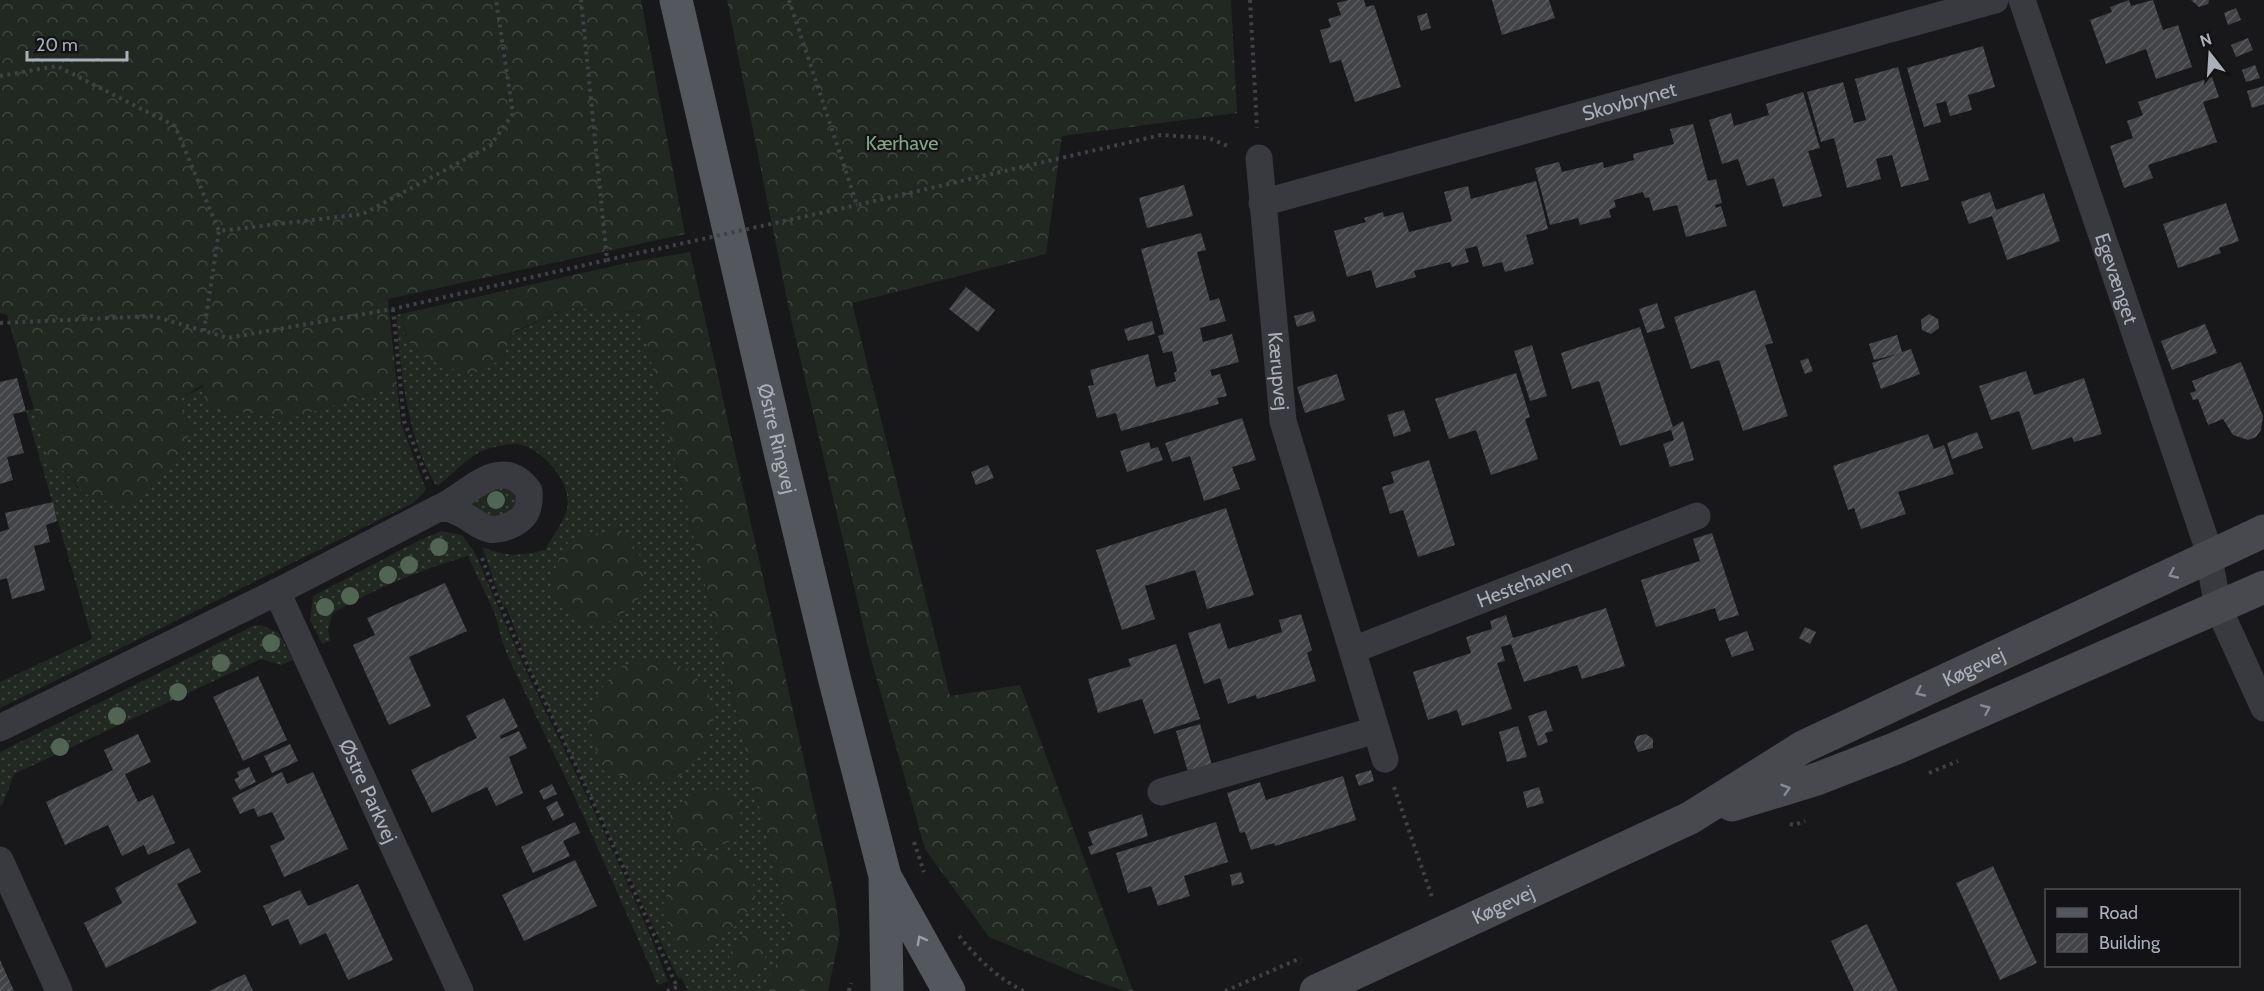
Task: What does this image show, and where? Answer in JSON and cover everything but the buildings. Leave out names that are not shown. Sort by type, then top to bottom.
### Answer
[{"type":"main road","name":"Østre Ringvej","points":[[676,0],[781,456],[885,876],[887,991]]},
{"type":"main road","name":"Køgevej","points":[[1316,991],[1690,818],[1803,747],[2264,531]]},
{"type":"main road","name":"Køgevej","points":[[1690,818],[1817,779],[1894,749],[2264,587]]},
{"type":"main road","name":"Østre Ringvej","points":[[885,876],[949,991]]},
{"type":"street","name":"Skovbrynet","points":[[1262,203],[1995,0]]},
{"type":"street","name":"Egevænget","points":[[2022,0],[2206,542],[2218,607],[2264,708]]},
{"type":"street","name":"Kærupvej","points":[[1259,158],[1283,421],[1384,759]]},
{"type":"street","points":[[0,728],[277,592],[439,508]]},
{"type":"street","name":"Hestehaven","points":[[1353,650],[1697,516]]},
{"type":"street","name":"Østre Parkvej","points":[[277,592],[460,991]]},
{"type":"street","points":[[1161,792],[1376,730]]},
{"type":"street","points":[[0,860],[59,991]]},
{"type":"path","points":[[219,231],[363,214],[490,146],[513,114],[496,0]]},
{"type":"path","points":[[582,0],[607,260]]},
{"type":"path","points":[[789,0],[857,205]]},
{"type":"path","points":[[0,323],[153,316],[228,338],[393,309],[1161,135],[1209,138],[1259,158],[1250,0]]},
{"type":"path","points":[[0,76],[57,66],[176,126],[219,231],[204,331]]},
{"type":"path","points":[[393,309],[404,421],[439,508]]},
{"type":"path","points":[[481,554],[501,608],[529,672],[578,771],[678,989],[667,991]]},
{"type":"path","points":[[1384,759],[1446,931]]},
{"type":"green space","points":[[0,0],[641,0],[685,234],[388,299],[397,386],[288,419],[205,407],[203,385],[177,400],[191,428],[183,451],[148,489],[127,504],[99,500],[79,488],[66,472],[51,468],[7,315],[0,313]]},
{"type":"green space","name":"Kærhave","points":[[727,0],[1231,0],[1237,113],[1062,136],[1046,254],[852,303],[950,696],[1020,685],[1133,991],[1125,991],[1093,980],[989,937],[925,849],[871,659],[791,319]]},
{"type":"green space","points":[[690,252],[835,898],[840,934],[828,991],[762,991],[791,936],[639,312],[567,308],[511,333],[503,359],[470,375],[433,362],[416,350],[405,330],[401,314],[627,263]]},
{"type":"green space","points":[[567,308],[639,312],[791,936],[762,991],[688,991],[682,979],[678,978],[531,671],[506,607],[503,606],[482,547],[499,553],[514,554],[545,550],[567,509],[566,489],[555,470],[540,454],[522,445],[512,444],[486,449],[438,485],[435,484],[425,464],[411,423],[406,402],[396,315],[401,314],[405,335],[503,359],[511,334]]},
{"type":"green space","points":[[397,386],[401,423],[426,490],[413,503],[0,708],[0,682],[92,639],[26,411],[34,409],[51,468],[66,472],[77,488],[191,428],[177,400],[203,387],[205,407],[288,419]]},
{"type":"green space","points":[[487,482],[524,495],[509,524],[469,513],[471,491]]},
{"type":"green space","points":[[619,529],[635,548],[643,563],[643,580],[637,604],[605,624],[575,622],[550,586],[559,559],[570,539]]},
{"type":"green space","points":[[441,531],[462,535],[475,553],[524,667],[620,867],[668,981],[658,985],[585,819],[510,661],[495,614],[468,556],[399,580],[333,613],[328,629],[330,641],[322,644],[310,620],[313,596]]},
{"type":"green space","points":[[261,625],[279,633],[293,660],[281,665],[261,659],[14,774],[3,804],[0,806],[0,752],[253,626]]},
{"type":"green space","points":[[657,658],[688,669],[708,692],[714,718],[704,751],[679,777],[634,780],[602,770],[588,722],[599,691],[622,666]]},
{"type":"green space","points":[[714,788],[740,799],[741,822],[733,840],[708,848],[695,849],[670,839],[670,814],[689,797]]},
{"type":"green space","points":[[731,852],[751,875],[756,900],[737,925],[702,948],[678,948],[661,909],[681,862]]},
{"type":"green space","points":[[752,931],[767,936],[767,950],[759,971],[748,981],[735,974],[727,962],[742,936]]}]
